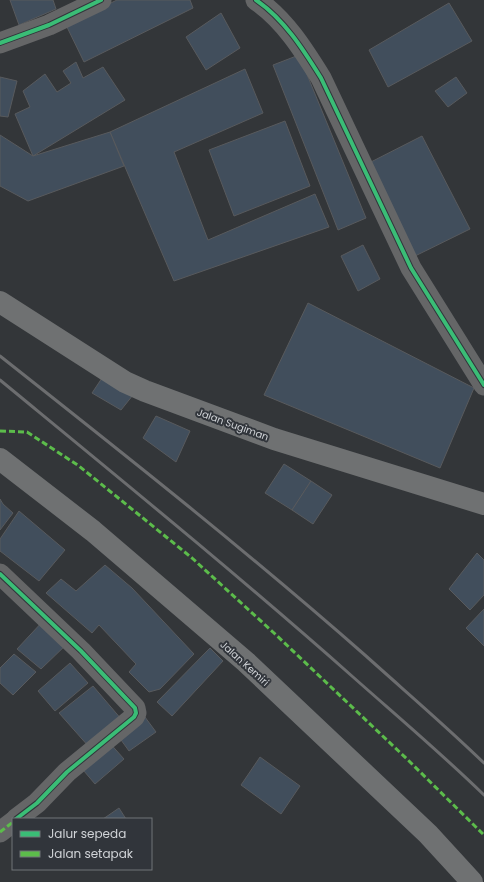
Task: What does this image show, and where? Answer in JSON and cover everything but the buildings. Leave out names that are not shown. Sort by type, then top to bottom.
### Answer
[{"type":"main road","name":"Jalan Sugiman","points":[[0,302],[125,382],[145,391],[274,439],[484,504]]},
{"type":"main road","name":"Jalan Kemiri","points":[[1,460],[93,531],[246,662],[428,834],[472,882]]},
{"type":"street","points":[[0,44],[49,25],[101,0]]},
{"type":"street","points":[[256,0],[289,31],[307,54],[321,78],[411,268],[484,386]]},
{"type":"street","points":[[0,574],[81,651],[135,708],[136,713],[134,717],[67,772],[37,803],[17,818]]},
{"type":"street","points":[[0,832],[12,823]]},
{"type":"railway","points":[[0,356],[231,541],[366,656],[441,722],[484,763]]},
{"type":"railway","points":[[0,380],[266,601],[419,735],[484,795]]},
{"type":"marked path","points":[[0,431],[27,432],[79,466],[192,558],[274,633],[408,760],[484,835]]},
{"type":"marked path","points":[[0,832],[12,823]]},
{"type":"cycle path","points":[[0,43],[49,25],[101,0]]},
{"type":"cycle path","points":[[256,0],[284,25],[321,78],[411,268],[484,385]]},
{"type":"cycle path","points":[[0,574],[81,651],[135,708],[136,713],[134,717],[67,772],[37,803],[17,818]]}]
